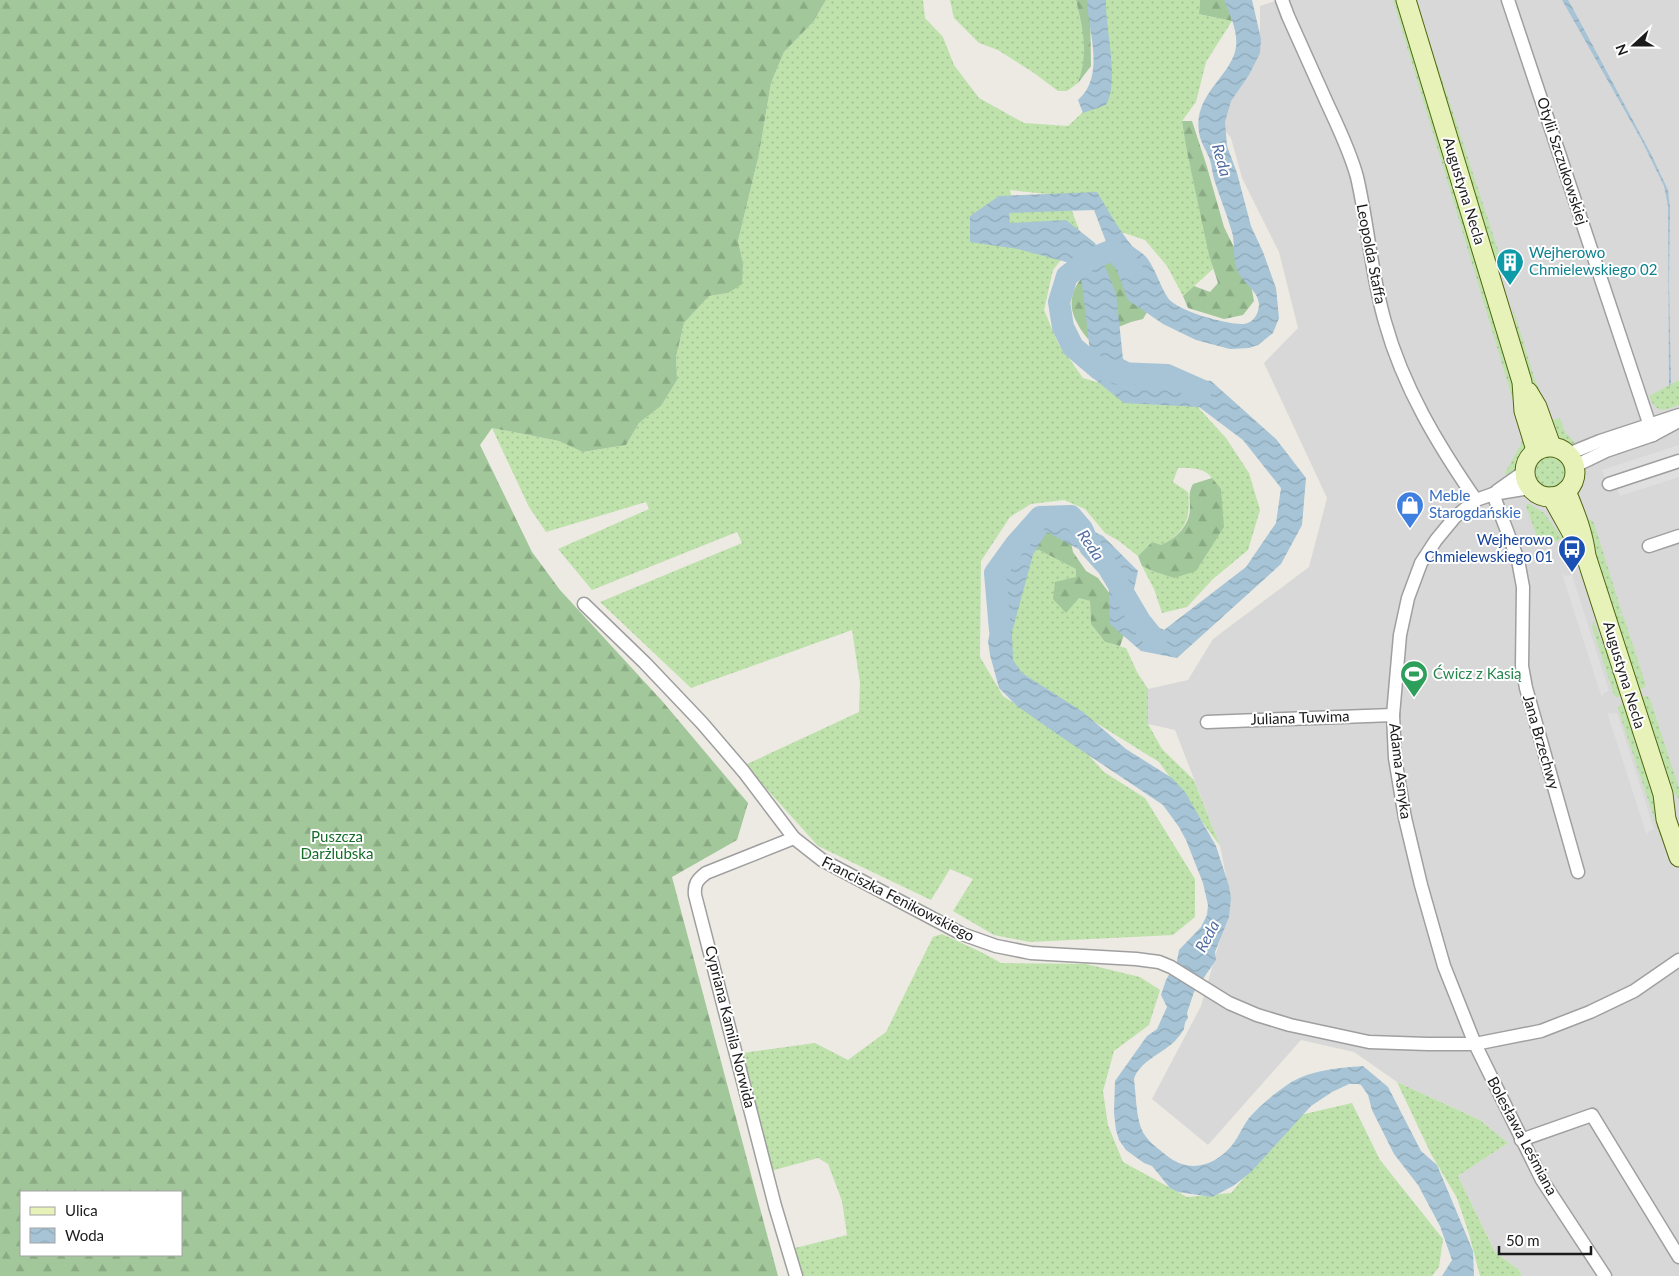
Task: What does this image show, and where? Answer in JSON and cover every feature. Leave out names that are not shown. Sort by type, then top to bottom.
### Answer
[{"type":"main road","name":"Augustyna Necla","points":[[1406,0],[1522,382],[1524,411],[1543,448]]},
{"type":"main road","points":[[1543,448],[1563,450],[1571,460],[1575,475],[1572,484],[1559,494],[1544,496],[1536,493],[1527,480],[1526,464],[1530,456],[1543,448]]},
{"type":"main road","name":"Augustyna Necla","points":[[1559,494],[1586,556],[1663,794],[1666,819],[1679,857]]},
{"type":"main road","name":"Augustyna Necla","points":[[1663,794],[1676,814],[1679,824]]},
{"type":"street","name":"Leopolda Staffa","points":[[1282,0],[1348,151],[1356,176],[1385,323],[1398,360],[1418,407],[1449,460],[1476,500]]},
{"type":"street","name":"Otylii Szczukowskiej","points":[[1508,0],[1651,429]]},
{"type":"street","points":[[1571,460],[1606,451],[1679,415]]},
{"type":"street","points":[[1651,429],[1679,421]]},
{"type":"street","points":[[1609,484],[1679,461]]},
{"type":"street","name":"Adama Asnyka","points":[[1475,1044],[1444,966],[1421,884],[1405,818],[1396,767],[1392,715],[1400,635],[1408,598],[1421,563],[1455,516],[1476,500],[1527,480]]},
{"type":"street","name":"Jana Brzechwy","points":[[1493,494],[1518,560],[1523,587],[1522,666],[1526,688],[1578,872]]},
{"type":"street","points":[[1649,546],[1679,536]]},
{"type":"street","name":"Franciszka Fenikowskiego","points":[[584,604],[644,662],[702,723],[744,772],[794,838],[822,860],[980,941],[1031,953],[1159,962],[1171,967],[1229,1003],[1257,1015],[1290,1025],[1369,1042],[1475,1044],[1542,1031],[1634,991],[1679,960]]},
{"type":"street","name":"Juliana Tuwima","points":[[1207,722],[1392,715]]},
{"type":"street","name":"Cypriana Kamila Norwida","points":[[794,838],[706,873],[698,879],[694,886],[776,1206],[796,1276]]},
{"type":"street","name":"Bolesława Leśmiana","points":[[1475,1044],[1542,1180],[1605,1276]]},
{"type":"street","points":[[1521,1140],[1592,1115],[1679,1257]]},
{"type":"shaded area","points":[[1278,0],[1679,0],[1679,1276],[1522,1276],[1519,1270],[1495,1252],[1458,1176],[1508,1143],[1480,1120],[1397,1082],[1354,1052],[1301,1040],[1208,1145],[1152,1099],[1201,1006],[1224,926],[1230,896],[1220,846],[1175,730],[1148,724],[1148,689],[1188,680],[1213,639],[1309,567],[1327,498],[1264,363],[1298,328],[1279,252],[1242,178],[1231,138],[1219,124],[1260,36],[1260,6]]},
{"type":"shaded area","points":[[1679,445],[1679,477],[1620,496],[1616,486],[1609,489],[1602,470]]},
{"type":"shaded area","points":[[1562,574],[1566,576],[1572,575],[1609,691],[1604,693],[1602,698]]},
{"type":"shaded area","points":[[1607,712],[1611,714],[1617,713],[1654,829],[1648,832],[1647,836]]},
{"type":"green space","name":"Puszcza Darżlubska","points":[[0,0],[826,0],[813,22],[784,52],[771,83],[759,154],[738,241],[743,263],[742,284],[728,293],[709,296],[684,323],[676,357],[677,380],[661,406],[639,423],[626,445],[583,452],[559,441],[492,428],[480,445],[532,552],[560,590],[663,702],[748,803],[737,840],[672,877],[778,1276],[0,1276]]},
{"type":"green space","points":[[826,0],[923,0],[925,18],[943,37],[954,65],[979,98],[1024,123],[1068,126],[1097,99],[1103,0],[1200,0],[1199,14],[1232,21],[1206,62],[1196,102],[1182,121],[1213,269],[1183,296],[1167,266],[1145,240],[1118,231],[1096,199],[1010,190],[1013,203],[1072,211],[1081,235],[1053,270],[1044,310],[1058,343],[1083,378],[1117,388],[1196,405],[1226,438],[1249,473],[1260,510],[1248,550],[1213,579],[1187,607],[1162,613],[1154,589],[1142,566],[1174,578],[1212,478],[1201,470],[1178,468],[1173,482],[1188,492],[1187,518],[1176,536],[1161,546],[1152,542],[1138,556],[1105,533],[1085,509],[1064,500],[1031,504],[1010,517],[981,561],[980,657],[1003,696],[1082,748],[1104,772],[1145,798],[1195,879],[1195,917],[1173,935],[1030,942],[994,935],[953,911],[973,879],[950,869],[931,900],[818,846],[745,765],[859,712],[860,683],[852,630],[691,688],[600,602],[742,543],[737,532],[592,590],[558,549],[649,509],[646,502],[546,532],[529,507],[492,428],[559,441],[584,452],[626,445],[639,423],[661,406],[677,380],[676,357],[684,323],[709,296],[728,293],[743,263],[738,241],[759,154],[771,83],[784,52],[813,22]]},
{"type":"green space","points":[[950,0],[1076,0],[1084,37],[1084,66],[1078,83],[1067,91],[1058,91],[998,50],[979,43],[954,18]]},
{"type":"green space","points":[[1076,0],[1089,0],[1090,5],[1091,66],[1078,83],[1083,61],[1084,42]]},
{"type":"green space","points":[[1200,0],[1227,0],[1232,21],[1199,14]]},
{"type":"green space","points":[[1393,0],[1399,0],[1512,375],[1518,417]]},
{"type":"green space","points":[[1414,0],[1416,0],[1503,265],[1501,268],[1491,251]]},
{"type":"green space","points":[[1182,121],[1192,121],[1224,227],[1250,280],[1254,301],[1243,315],[1224,319],[1188,308],[1183,296],[1194,286],[1210,292],[1218,283],[1209,255]]},
{"type":"green space","points":[[1126,258],[1153,302],[1143,319],[1088,339],[1078,325],[1072,311],[1072,296],[1075,288],[1085,271],[1092,265],[1106,260]]},
{"type":"green space","points":[[1512,305],[1534,377],[1548,410],[1529,372]]},
{"type":"green space","points":[[1679,380],[1679,405],[1665,410],[1655,406],[1649,396]]},
{"type":"green space","points":[[1560,418],[1565,432],[1576,444],[1562,441],[1547,422]]},
{"type":"green space","points":[[1522,437],[1527,451],[1517,469],[1507,477],[1505,473],[1521,444]]},
{"type":"green space","points":[[1550,457],[1562,461],[1566,473],[1562,485],[1550,489],[1538,485],[1534,473],[1538,461]]},
{"type":"green space","points":[[1212,478],[1221,489],[1224,527],[1196,571],[1174,578],[1142,566],[1138,556],[1152,542],[1161,545],[1177,535],[1185,526],[1188,520],[1190,493],[1193,484]]},
{"type":"green space","points":[[1527,504],[1544,513],[1563,539],[1540,546],[1526,506]]},
{"type":"green space","points":[[1590,519],[1594,523],[1622,613],[1619,614],[1620,616],[1623,615],[1646,685],[1639,690],[1584,521]]},
{"type":"green space","points":[[1056,528],[1070,538],[1073,552],[1086,571],[1098,578],[1113,598],[1125,632],[1120,646],[1105,642],[1091,624],[1090,601],[1079,598],[1066,613],[1053,599],[1055,582],[1076,577],[1076,569],[1039,550],[1026,552],[1040,533]]},
{"type":"green space","points":[[1039,550],[1077,569],[1076,577],[1079,598],[1090,601],[1091,624],[1105,642],[1126,648],[1137,672],[1148,689],[1148,724],[1162,749],[1194,780],[1220,846],[1159,762],[1024,678],[1003,654],[1026,552]]},
{"type":"green space","points":[[1594,621],[1610,658],[1621,696],[1616,697],[1614,695],[1592,627]]},
{"type":"green space","points":[[1647,696],[1650,699],[1679,788],[1679,799],[1669,786],[1641,697]]},
{"type":"green space","points":[[1623,704],[1636,737],[1664,826],[1663,836],[1660,836],[1618,709]]},
{"type":"green space","points":[[942,934],[1001,963],[1086,964],[1140,977],[1160,990],[1149,1025],[1114,1051],[1103,1091],[1108,1125],[1123,1162],[1187,1197],[1231,1193],[1296,1116],[1352,1103],[1380,1160],[1443,1239],[1439,1267],[1432,1276],[798,1276],[791,1249],[847,1235],[842,1201],[828,1164],[818,1158],[771,1171],[742,1053],[815,1043],[848,1060],[886,1032],[933,937]]},
{"type":"green space","points":[[1397,1082],[1480,1120],[1508,1143],[1458,1176],[1495,1252],[1519,1270],[1522,1276],[1480,1276],[1457,1198],[1431,1154]]},
{"type":"water","points":[[1087,0],[1106,0],[1112,83],[1106,105],[1083,113],[1078,100],[1086,90],[1091,79],[1093,66]]},
{"type":"water","points":[[1224,0],[1252,0],[1261,39],[1260,53],[1249,75],[1231,101],[1225,122],[1227,146],[1237,173],[1251,226],[1276,288],[1279,318],[1273,333],[1258,345],[1249,348],[1230,349],[1196,340],[1163,324],[1128,300],[1094,210],[1009,213],[1010,223],[1066,220],[1095,243],[1116,293],[1123,359],[1153,375],[1211,381],[1276,439],[1306,478],[1302,525],[1281,564],[1177,658],[1141,651],[1110,624],[1108,565],[1047,532],[1033,555],[1012,632],[1013,660],[1022,673],[1083,712],[1126,749],[1172,778],[1185,792],[1216,846],[1229,886],[1231,898],[1229,917],[1215,952],[1216,960],[1194,992],[1184,1029],[1174,1042],[1141,1068],[1134,1079],[1138,1117],[1146,1137],[1162,1152],[1179,1163],[1196,1166],[1204,1164],[1220,1157],[1227,1151],[1253,1114],[1267,1100],[1287,1085],[1314,1073],[1363,1066],[1388,1087],[1421,1151],[1437,1165],[1473,1251],[1474,1276],[1442,1276],[1452,1260],[1440,1226],[1418,1185],[1394,1154],[1372,1110],[1368,1095],[1361,1085],[1349,1084],[1332,1092],[1311,1106],[1251,1172],[1233,1186],[1212,1197],[1178,1192],[1170,1188],[1152,1166],[1144,1163],[1126,1150],[1119,1140],[1116,1130],[1114,1113],[1115,1081],[1147,1036],[1157,1029],[1167,1007],[1161,995],[1166,980],[1177,961],[1179,950],[1201,927],[1207,915],[1208,905],[1203,883],[1186,840],[1163,805],[1017,706],[999,688],[990,655],[988,641],[1001,583],[1022,525],[1052,511],[1103,536],[1138,571],[1129,612],[1164,630],[1246,567],[1276,523],[1281,488],[1243,440],[1199,407],[1124,403],[1093,378],[1082,283],[1070,263],[1018,249],[970,242],[970,216],[999,196],[1097,192],[1127,240],[1147,258],[1165,293],[1173,303],[1191,312],[1225,322],[1246,324],[1255,318],[1258,311],[1258,299],[1237,270],[1232,234],[1214,179],[1210,160],[1199,132],[1199,119],[1202,107],[1207,96],[1228,67],[1236,47],[1235,29]]},
{"type":"water","points":[[1562,0],[1568,0],[1571,5],[1651,154],[1668,190],[1670,208],[1671,383],[1669,391],[1668,206],[1664,186],[1642,141]]},
{"type":"waterway","name":"Reda","points":[[1132,269],[1113,250],[1088,260],[1067,276],[1059,302],[1063,327],[1073,347],[1099,369],[1118,373],[1167,375],[1201,390]]},
{"type":"waterway","name":"Reda","points":[[1000,630],[995,573],[1016,544],[1040,517],[1071,516],[1082,529],[1090,547],[1108,567],[1140,621],[1156,641]]},
{"type":"place","name":"Wejherowo Chmielewskiego 02","points":[[1510,286]]},
{"type":"place","name":"Meble Starogdańskie","points":[[1410,529]]},
{"type":"place","name":"Wejherowo Chmielewskiego 01","points":[[1572,573]]},
{"type":"place","name":"Ćwicz z Kasią","points":[[1414,698]]}]
